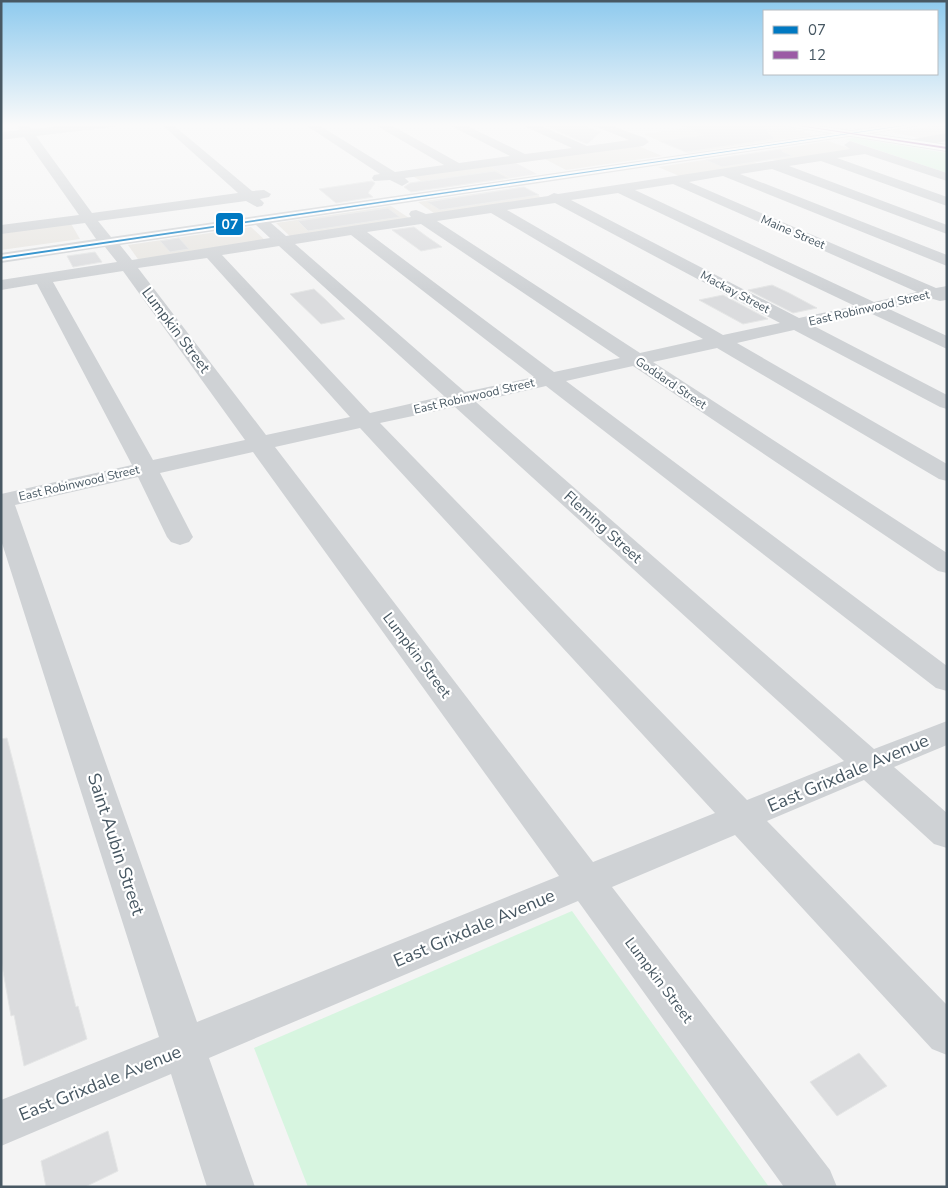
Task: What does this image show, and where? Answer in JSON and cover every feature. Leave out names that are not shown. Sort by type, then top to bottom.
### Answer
[{"type":"street","name":"Lumpkin Street","points":[[57,179],[103,238],[113,246],[813,1187]]},
{"type":"street","name":"Fleming Street","points":[[230,179],[249,196],[282,241],[947,834]]},
{"type":"street","points":[[398,179],[424,196]]},
{"type":"street","points":[[1,269],[127,265],[494,209],[541,191],[556,179]]},
{"type":"street","name":"Maine Street","points":[[671,179],[943,294]]},
{"type":"street","points":[[1,285],[108,242],[267,219],[309,210],[424,196],[621,189],[685,179]]},
{"type":"street","points":[[742,179],[947,261]]},
{"type":"street","points":[[813,179],[947,230]]},
{"type":"street","points":[[883,179],[947,202]]},
{"type":"street","points":[[621,189],[947,343]]},
{"type":"street","name":"Mackay Street","points":[[541,191],[947,403]]},
{"type":"street","points":[[2,229],[264,194]]},
{"type":"street","name":"Goddard Street","points":[[396,200],[947,565]]},
{"type":"street","points":[[494,209],[947,474]]},
{"type":"street","points":[[354,230],[947,681]]},
{"type":"street","points":[[210,252],[365,420],[947,1035]]},
{"type":"street","points":[[1,258],[49,266]]},
{"type":"street","points":[[1,280],[49,266]]},
{"type":"street","points":[[49,266],[180,537]]},
{"type":"street","name":"East Robinwood Street","points":[[1,501],[872,307],[943,294]]},
{"type":"street","name":"Saint Aubin Street","points":[[1,501],[231,1187]]},
{"type":"street","name":"East Grixdale Avenue","points":[[1,1124],[947,732]]},
{"type":"shaded area","points":[[418,179],[501,179],[434,189]]},
{"type":"shaded area","points":[[522,187],[544,199],[438,216],[418,202]]},
{"type":"shaded area","points":[[391,206],[412,220],[293,239],[276,223]]},
{"type":"shaded area","points":[[70,222],[80,239],[1,250],[1,232]]},
{"type":"shaded area","points":[[251,227],[267,242],[140,262],[128,245]]},
{"type":"green space","points":[[572,911],[769,1187],[308,1187],[254,1048]]},
{"type":"building","points":[[435,179],[498,179],[411,192],[404,187],[410,183]]},
{"type":"building","points":[[372,181],[375,183],[368,193],[373,197],[336,203],[319,189]]},
{"type":"building","points":[[524,187],[539,195],[440,210],[427,202]]},
{"type":"building","points":[[388,208],[400,217],[308,231],[298,221]]},
{"type":"building","points":[[414,227],[442,247],[421,251],[392,230]]},
{"type":"building","points":[[179,238],[189,249],[170,252],[160,241]]},
{"type":"building","points":[[95,252],[102,262],[73,267],[67,256]]},
{"type":"building","points":[[772,285],[817,308],[793,313],[748,290]]},
{"type":"building","points":[[314,289],[345,319],[321,324],[290,294]]},
{"type":"building","points":[[723,295],[768,319],[743,324],[699,300]]},
{"type":"building","points":[[7,738],[76,1007],[78,1006],[87,1039],[24,1066],[14,1015],[11,1016],[1,960],[1,739]]},
{"type":"building","points":[[859,1053],[887,1086],[837,1116],[810,1082]]},
{"type":"building","points":[[108,1131],[118,1171],[85,1187],[46,1187],[41,1161]]},
{"type":"transit line","name":"07","points":[[1,258],[537,179]]}]
